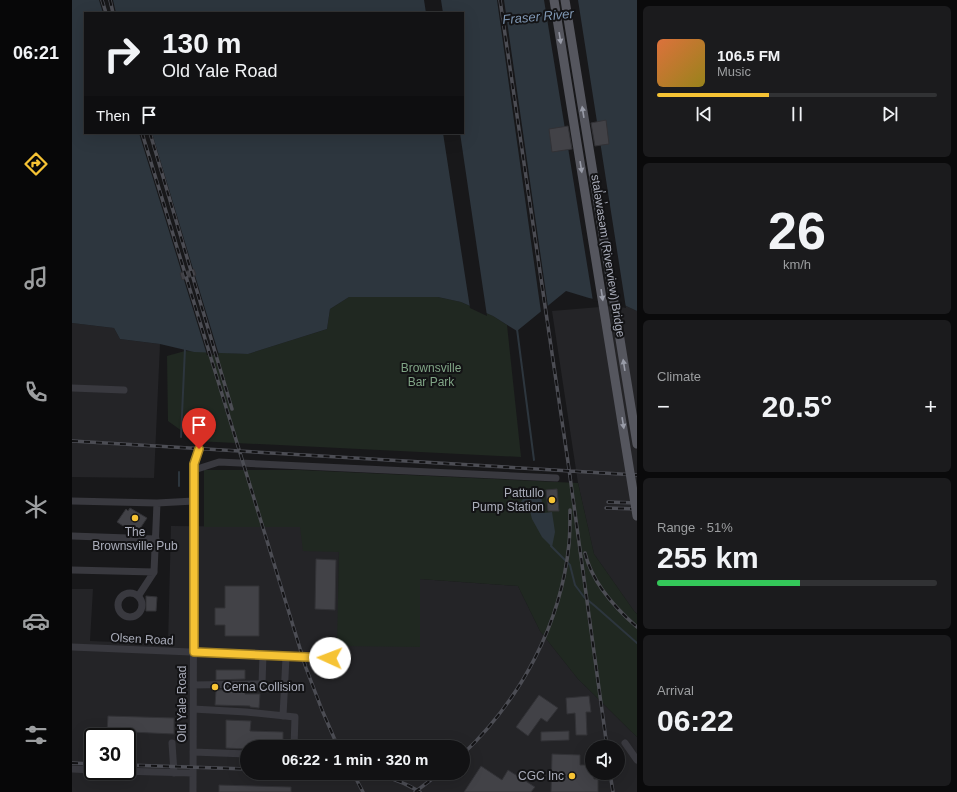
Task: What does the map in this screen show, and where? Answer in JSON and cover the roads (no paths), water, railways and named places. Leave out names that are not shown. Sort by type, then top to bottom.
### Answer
[{"type":"main road","name":"stal̕əw̓asəm (Riverview) Bridge","points":[[554,0],[637,516]]},
{"type":"main road","name":"stal̕əw̓asəm (Riverview) Bridge","points":[[565,0],[637,444]]},
{"type":"street","points":[[72,388],[124,390]]},
{"type":"street","name":"Old Yale Road","points":[[193,792],[194,464],[199,449]]},
{"type":"street","points":[[194,470],[219,462],[556,478]]},
{"type":"street","points":[[72,501],[158,503],[194,501]]},
{"type":"street","points":[[139,595],[154,572],[158,503]]},
{"type":"street","points":[[72,536],[156,539]]},
{"type":"street","points":[[72,570],[154,572]]},
{"type":"street","name":"Olsen Road","points":[[72,646],[330,658]]},
{"type":"street","points":[[193,685],[262,684],[263,655]]},
{"type":"street","points":[[283,716],[286,657]]},
{"type":"street","points":[[193,709],[295,717],[294,740]]},
{"type":"street","points":[[172,743],[174,773]]},
{"type":"street","points":[[625,743],[637,760]]},
{"type":"street","points":[[193,752],[240,754]]},
{"type":"street","points":[[72,769],[84,770]]},
{"type":"street","points":[[136,772],[193,773]]},
{"type":"water","name":"Fraser River","points":[[72,0],[637,0],[637,311],[624,305],[589,298],[566,291],[517,331],[493,316],[461,302],[438,297],[349,297],[330,309],[327,329],[248,354],[194,352],[160,344],[120,339],[114,328],[72,323]]},
{"type":"water","points":[[533,489],[541,490],[544,513],[552,512],[555,532],[552,547],[542,537],[532,519],[530,511],[520,503],[523,499],[534,493]]},
{"type":"waterway","points":[[517,329],[534,460]]},
{"type":"waterway","points":[[181,437],[185,348]]},
{"type":"waterway","points":[[179,472],[179,486]]},
{"type":"waterway","points":[[551,546],[570,565],[575,585],[584,597],[637,643]]},
{"type":"railway","points":[[102,0],[106,12]]},
{"type":"railway","points":[[110,0],[113,12]]},
{"type":"railway","points":[[500,0],[568,462],[606,740]]},
{"type":"railway","points":[[142,134],[306,668],[335,740]]},
{"type":"railway","points":[[150,134],[232,409]]},
{"type":"railway","points":[[72,441],[637,475]]},
{"type":"railway","points":[[608,502],[637,503]]},
{"type":"railway","points":[[606,508],[637,509]]},
{"type":"railway","points":[[470,747],[503,709],[520,684],[535,658],[547,631],[565,574],[569,544],[570,510]]},
{"type":"railway","points":[[585,553],[588,564],[605,594],[637,627]]},
{"type":"railway","points":[[72,763],[84,764]]},
{"type":"railway","points":[[136,765],[240,769]]},
{"type":"railway","points":[[357,780],[363,792]]},
{"type":"railway","points":[[394,780],[420,792]]},
{"type":"railway","points":[[415,792],[431,780]]},
{"type":"railway","points":[[611,780],[613,792]]},
{"type":"place","name":"Pattullo Pump Station","points":[[552,500]]},
{"type":"place","name":"The Brownsville Pub","points":[[135,518]]},
{"type":"place","name":"Cerna Collision","points":[[215,687]]},
{"type":"place","name":"CGC Inc","points":[[572,776]]},
{"type":"park label","name":"Brownsville Bar Park","points":[[431,375]]}]
